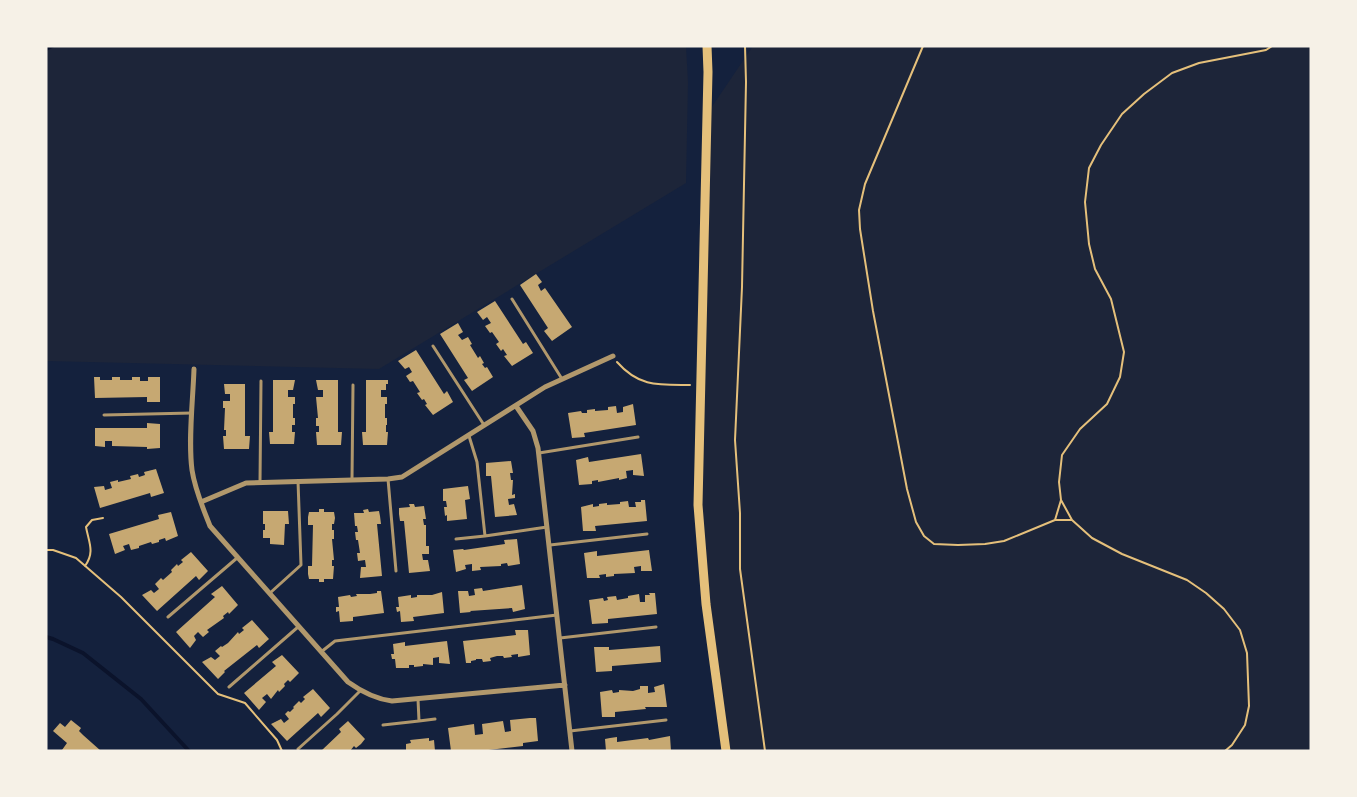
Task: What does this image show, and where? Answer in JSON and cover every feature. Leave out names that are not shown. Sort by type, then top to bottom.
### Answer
[{"type":"main road","points":[[706,46],[708,72],[698,505],[706,604],[726,751]]},
{"type":"street","points":[[201,502],[246,483],[402,477],[545,387],[613,356]]},
{"type":"street","points":[[194,369],[192,470],[210,526],[348,682],[360,691],[392,702],[565,685]]},
{"type":"street","points":[[516,406],[532,432],[539,453],[572,751]]},
{"type":"lane","points":[[512,299],[562,380]]},
{"type":"lane","points":[[433,346],[484,426]]},
{"type":"lane","points":[[260,482],[261,381]]},
{"type":"lane","points":[[352,479],[354,385]]},
{"type":"lane","points":[[104,415],[192,413]]},
{"type":"lane","points":[[468,435],[476,462],[485,536]]},
{"type":"lane","points":[[539,453],[638,437]]},
{"type":"lane","points":[[388,479],[396,570]]},
{"type":"lane","points":[[269,594],[301,565],[298,481]]},
{"type":"lane","points":[[456,539],[548,527]]},
{"type":"lane","points":[[550,546],[647,534]]},
{"type":"lane","points":[[168,617],[237,558]]},
{"type":"lane","points":[[321,652],[335,640],[557,614]]},
{"type":"lane","points":[[229,687],[298,627]]},
{"type":"lane","points":[[560,638],[656,627]]},
{"type":"lane","points":[[298,749],[360,691]]},
{"type":"lane","points":[[418,699],[419,721]]},
{"type":"lane","points":[[383,725],[435,719]]},
{"type":"lane","points":[[570,731],[666,720]]},
{"type":"path","points":[[745,46],[742,287],[735,440],[740,513],[740,568],[764,751]]},
{"type":"path","points":[[923,46],[865,184],[859,210],[860,229],[873,311],[907,489],[916,522],[924,536],[934,544],[958,545],[1004,541],[1055,520],[1072,520]]},
{"type":"path","points":[[1225,751],[1232,745],[1245,725],[1249,706],[1247,653],[1240,630],[1224,608],[1206,592],[1187,580],[1122,554],[1092,538],[1072,520],[1061,500],[1059,482],[1062,455],[1080,429],[1107,404],[1120,377],[1124,352],[1111,299],[1095,269],[1089,244],[1085,202],[1089,168],[1122,114],[1144,94],[1172,73],[1199,63],[1266,50],[1272,46]]},
{"type":"path","points":[[613,356],[627,373],[636,379],[654,384],[701,385]]},
{"type":"path","points":[[1055,520],[1061,500]]},
{"type":"path","points":[[85,566],[92,552],[86,527],[92,520],[102,518]]},
{"type":"path","points":[[46,550],[53,550],[76,558],[121,597],[218,694],[244,704],[277,740],[282,751]]},
{"type":"shaded area","points":[[46,46],[686,46],[688,82],[686,183],[379,369],[46,361]]},
{"type":"shaded area","points":[[753,46],[1311,46],[1311,751],[726,751],[698,505],[707,114]]},
{"type":"building","points":[[536,274],[542,282],[538,285],[541,291],[545,288],[572,327],[552,341],[544,331],[548,328],[520,285]]},
{"type":"building","points":[[495,301],[523,344],[526,342],[533,353],[512,366],[504,356],[507,355],[503,349],[501,351],[496,344],[499,342],[485,326],[491,323],[487,317],[483,320],[477,312]]},
{"type":"building","points":[[458,323],[463,332],[458,335],[462,340],[468,337],[472,344],[470,345],[478,358],[480,356],[484,363],[482,364],[485,368],[487,367],[493,377],[472,391],[464,380],[468,378],[440,334]]},
{"type":"building","points":[[416,350],[444,394],[447,391],[453,402],[433,415],[425,405],[427,404],[424,399],[422,400],[417,393],[420,392],[413,381],[410,382],[406,376],[412,372],[409,367],[405,369],[398,361]]},
{"type":"building","points":[[94,377],[100,377],[100,380],[112,380],[112,377],[120,377],[120,380],[132,380],[132,377],[140,377],[140,381],[148,381],[148,377],[160,377],[160,402],[147,402],[147,397],[95,398]]},
{"type":"building","points":[[273,380],[295,380],[293,390],[288,390],[288,397],[295,397],[293,418],[295,418],[295,425],[292,425],[292,432],[295,432],[294,444],[270,444],[269,432],[273,432]]},
{"type":"building","points":[[316,380],[338,380],[338,432],[342,432],[341,445],[317,445],[316,432],[319,432],[319,426],[316,426],[316,418],[318,418],[316,397],[323,397],[323,390],[318,390]]},
{"type":"building","points":[[366,380],[388,380],[386,390],[381,390],[381,397],[387,397],[385,418],[387,418],[387,445],[363,445],[362,432],[366,432]]},
{"type":"building","points":[[224,384],[245,384],[245,436],[250,436],[249,449],[224,449],[223,436],[226,436],[226,430],[224,430],[225,408],[223,408],[223,401],[230,401],[230,394],[225,394]]},
{"type":"building","points":[[633,404],[636,425],[584,433],[585,437],[572,438],[568,413],[581,411],[582,413],[587,413],[587,410],[595,409],[595,411],[608,410],[608,407],[616,406],[617,413],[623,412],[623,407]]},
{"type":"building","points":[[147,423],[160,424],[160,448],[147,449],[147,447],[112,446],[112,441],[105,441],[105,447],[95,446],[95,428],[147,428]]},
{"type":"building","points":[[641,454],[644,476],[633,475],[633,470],[626,471],[627,478],[598,482],[598,480],[592,481],[592,484],[579,485],[576,460],[588,457],[589,462]]},
{"type":"building","points":[[511,461],[513,473],[510,473],[511,480],[513,480],[512,495],[515,494],[515,498],[508,499],[509,505],[514,504],[517,515],[495,517],[491,476],[486,476],[486,463]]},
{"type":"building","points":[[156,469],[164,493],[151,497],[150,493],[100,508],[94,487],[104,486],[105,490],[112,488],[110,482],[131,479],[130,476],[138,474],[139,477],[145,475],[144,472]]},
{"type":"building","points":[[468,486],[470,499],[465,500],[467,519],[447,521],[444,507],[447,507],[446,501],[443,501],[443,489]]},
{"type":"building","points":[[641,500],[645,500],[647,521],[595,526],[596,531],[583,531],[581,507],[593,504],[593,507],[607,503],[607,505],[620,504],[620,502],[628,501],[629,507],[636,507],[635,502],[641,502]]},
{"type":"building","points":[[409,504],[414,504],[415,507],[424,506],[426,519],[423,519],[424,525],[426,525],[426,546],[429,546],[429,554],[422,554],[423,560],[428,560],[430,571],[409,573],[404,521],[400,521],[399,508],[410,507]]},
{"type":"building","points":[[319,509],[324,509],[324,512],[334,512],[335,518],[334,524],[332,524],[332,530],[334,530],[334,539],[332,539],[333,579],[324,579],[324,582],[319,582],[319,579],[309,579],[308,574],[308,566],[312,566],[313,525],[308,525],[308,517],[309,512],[319,512]]},
{"type":"building","points":[[368,509],[369,512],[379,511],[381,524],[377,524],[382,576],[360,578],[361,567],[366,567],[365,560],[358,561],[357,553],[360,553],[358,540],[356,540],[355,532],[358,532],[357,526],[355,526],[354,513],[364,513],[363,510]]},
{"type":"building","points":[[263,511],[288,511],[289,524],[285,524],[284,545],[270,544],[270,538],[263,538],[265,524],[263,524]]},
{"type":"building","points":[[171,512],[178,536],[166,541],[165,538],[152,544],[151,542],[131,550],[129,544],[123,546],[125,550],[115,554],[109,534],[159,519],[158,515]]},
{"type":"building","points":[[517,539],[520,564],[508,566],[507,563],[501,564],[501,566],[480,567],[481,570],[472,571],[472,564],[465,565],[466,569],[456,572],[453,550],[505,544],[504,540]]},
{"type":"building","points":[[649,550],[652,571],[641,571],[641,566],[634,567],[635,573],[614,574],[614,576],[606,577],[606,574],[599,575],[600,578],[587,578],[584,553],[597,551],[597,556]]},
{"type":"building","points":[[191,552],[208,571],[199,580],[196,576],[157,611],[142,595],[151,590],[154,593],[159,589],[155,584],[172,572],[171,570],[177,564],[178,566],[183,562],[181,560]]},
{"type":"building","points":[[522,585],[525,609],[513,612],[512,608],[460,613],[458,591],[468,591],[469,596],[475,595],[474,589],[482,588],[483,591]]},
{"type":"building","points":[[222,586],[238,605],[207,630],[209,632],[203,637],[198,632],[194,636],[196,640],[190,648],[176,632],[215,597],[211,594]]},
{"type":"building","points":[[377,591],[381,591],[384,613],[353,617],[353,621],[340,622],[339,611],[336,612],[336,607],[339,607],[338,597],[377,593]]},
{"type":"building","points":[[442,592],[444,613],[413,617],[414,621],[401,622],[400,611],[397,612],[396,607],[399,607],[398,597],[411,595],[411,598],[417,597],[417,595],[432,595]]},
{"type":"building","points":[[649,593],[655,593],[657,614],[608,619],[608,623],[592,624],[589,600],[603,598],[604,601],[608,600],[607,597],[616,596],[617,600],[639,594],[640,602],[645,602],[645,595],[650,595]]},
{"type":"building","points":[[252,620],[269,639],[259,648],[257,645],[224,671],[218,679],[202,662],[211,657],[215,660],[220,656],[215,651],[228,643],[238,632],[239,634],[244,630],[242,628]]},
{"type":"building","points":[[515,630],[528,630],[530,655],[518,657],[518,654],[504,658],[503,656],[497,656],[490,658],[491,661],[483,662],[482,659],[476,659],[471,661],[471,663],[466,663],[463,641],[516,635]]},
{"type":"building","points":[[447,641],[450,664],[439,663],[439,657],[433,658],[433,665],[423,664],[423,666],[414,667],[414,665],[409,665],[409,668],[396,668],[395,659],[392,659],[391,654],[394,654],[393,644],[405,642],[405,646]]},
{"type":"building","points":[[660,646],[661,662],[612,666],[612,671],[596,672],[594,647],[609,647],[609,650]]},
{"type":"building","points":[[282,655],[299,673],[290,682],[288,680],[284,684],[285,686],[279,692],[278,690],[271,699],[267,694],[262,698],[266,702],[259,710],[244,693],[276,666],[272,662]]},
{"type":"building","points":[[664,684],[667,707],[645,707],[646,709],[615,712],[615,717],[602,717],[600,692],[612,690],[613,693],[619,692],[619,690],[633,691],[640,689],[640,686],[648,686],[648,693],[655,692],[654,687]]},
{"type":"building","points":[[313,689],[330,708],[321,717],[318,713],[287,741],[271,724],[281,719],[284,723],[289,719],[285,714],[288,711],[290,712],[299,701],[301,703],[305,699],[303,697]]},
{"type":"building","points":[[536,718],[538,741],[523,743],[523,746],[480,751],[451,751],[448,728],[474,724],[475,735],[483,734],[482,724],[503,721],[505,732],[511,731],[510,720]]},
{"type":"building","points":[[71,720],[81,728],[79,731],[101,751],[62,750],[67,743],[53,731],[60,723],[65,727]]},
{"type":"building","points":[[348,721],[365,739],[361,744],[356,748],[354,746],[350,751],[321,751],[341,732],[339,729]]},
{"type":"building","points":[[670,736],[671,751],[606,751],[605,739],[617,737],[617,742],[648,738],[649,740]]},
{"type":"building","points":[[429,738],[429,741],[434,740],[435,751],[406,751],[406,744],[411,743],[410,740]]},
{"type":"waterway","points":[[46,49],[52,46]]},
{"type":"waterway","points":[[46,637],[83,653],[141,699],[189,751]]}]
